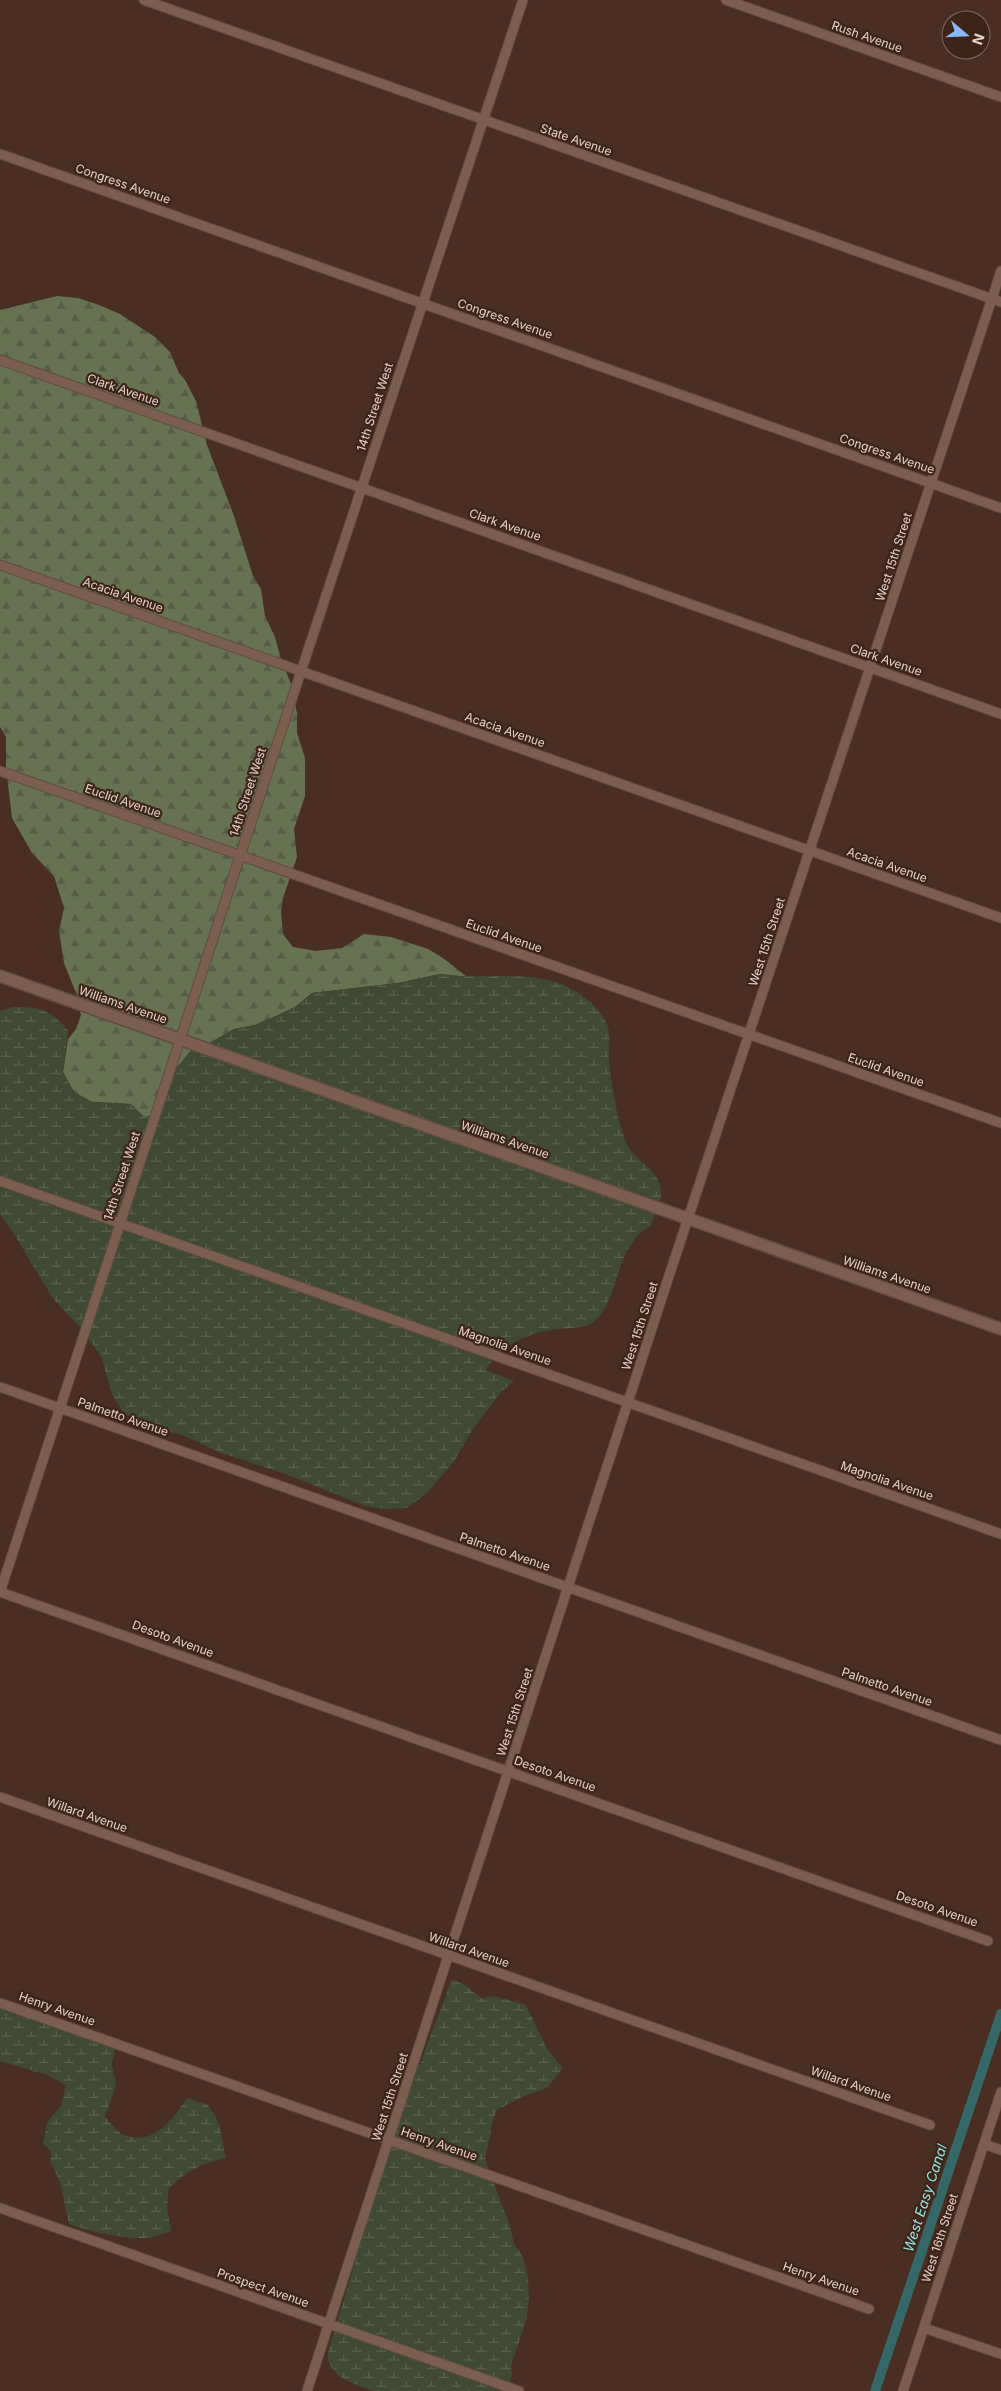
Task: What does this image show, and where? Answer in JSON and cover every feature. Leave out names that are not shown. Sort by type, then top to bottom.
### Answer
[{"type":"street","name":"State Avenue","points":[[144,0],[1001,302]]},
{"type":"street","name":"14th Street West","points":[[0,1592],[240,856],[523,0]]},
{"type":"street","name":"Rush Avenue","points":[[726,0],[1001,97]]},
{"type":"street","name":"Congress Avenue","points":[[0,154],[1001,508]]},
{"type":"street","name":"West 15th Street","points":[[307,2391],[688,1219],[1001,271]]},
{"type":"street","name":"Clark Avenue","points":[[0,360],[1001,714]]},
{"type":"street","name":"Acacia Avenue","points":[[0,565],[1001,918]]},
{"type":"street","name":"Euclid Avenue","points":[[0,771],[1001,1123]]},
{"type":"street","name":"Williams Avenue","points":[[0,976],[1001,1330]]},
{"type":"street","name":"Magnolia Avenue","points":[[0,1182],[1001,1534]]},
{"type":"street","name":"Palmetto Avenue","points":[[0,1387],[1001,1740]]},
{"type":"street","name":"Desoto Avenue","points":[[0,1592],[988,1941]]},
{"type":"street","name":"Willard Avenue","points":[[0,1797],[930,2125]]},
{"type":"street","name":"Henry Avenue","points":[[0,2003],[869,2310]]},
{"type":"street","name":"West 16th Street","points":[[903,2391],[1001,2092]]},
{"type":"street","points":[[984,2144],[1001,2150]]},
{"type":"street","name":"Prospect Avenue","points":[[0,2208],[518,2391]]},
{"type":"street","points":[[924,2328],[1001,2354]]},
{"type":"green space","points":[[57,296],[78,298],[99,305],[120,314],[155,337],[170,352],[179,373],[196,401],[207,445],[234,516],[253,576],[261,589],[265,616],[275,637],[291,684],[297,713],[297,733],[305,758],[305,796],[294,829],[297,857],[283,898],[281,912],[283,934],[293,947],[316,951],[342,948],[364,934],[391,937],[428,949],[467,977],[440,974],[398,983],[312,993],[295,1007],[255,1025],[234,1029],[208,1044],[78,998],[64,963],[59,931],[64,908],[54,876],[32,853],[12,818],[6,767],[6,737],[0,727],[0,310]]},
{"type":"green space","points":[[440,974],[459,976],[517,976],[555,982],[572,989],[596,1007],[608,1027],[611,1079],[623,1135],[631,1151],[656,1176],[660,1184],[661,1193],[659,1204],[208,1044],[234,1029],[255,1025],[295,1007],[312,993],[398,983]]},
{"type":"green space","points":[[12,1007],[37,1009],[49,1013],[68,1030],[63,1073],[74,1092],[92,1102],[131,1104],[144,1117],[158,1114],[164,1106],[176,1069],[192,1049],[656,1212],[651,1226],[639,1235],[630,1246],[623,1259],[609,1301],[602,1313],[593,1322],[581,1327],[549,1330],[527,1336],[508,1347],[492,1361],[486,1370],[514,1381],[501,1392],[475,1426],[454,1461],[426,1494],[407,1508],[385,1509],[365,1506],[283,1473],[221,1453],[182,1435],[140,1423],[122,1411],[111,1392],[102,1358],[80,1327],[54,1300],[14,1234],[0,1215],[0,1011]]},
{"type":"green space","points":[[79,1009],[192,1049],[176,1069],[164,1106],[158,1114],[144,1117],[131,1104],[92,1102],[74,1092],[63,1072],[68,1039],[76,1029],[81,1015]]},
{"type":"green space","points":[[452,1979],[465,1985],[481,1998],[494,1996],[526,2005],[547,2049],[563,2068],[547,2088],[522,2097],[497,2110],[493,2120],[485,2160],[510,2226],[514,2244],[523,2257],[528,2277],[529,2299],[526,2321],[511,2365],[512,2375],[507,2391],[374,2391],[350,2382],[337,2374],[329,2361],[328,2353],[412,2070],[420,2064]]},
{"type":"green space","points":[[0,2002],[116,2044],[112,2064],[116,2085],[105,2117],[122,2134],[133,2137],[152,2135],[168,2123],[187,2098],[208,2105],[219,2123],[226,2158],[195,2168],[169,2188],[167,2208],[171,2231],[152,2237],[132,2238],[99,2233],[69,2224],[60,2182],[50,2161],[51,2151],[43,2144],[47,2122],[61,2106],[66,2085],[47,2075],[0,2061]]},
{"type":"waterway","name":"West Easy Canal","points":[[875,2391],[1001,2014]]}]
